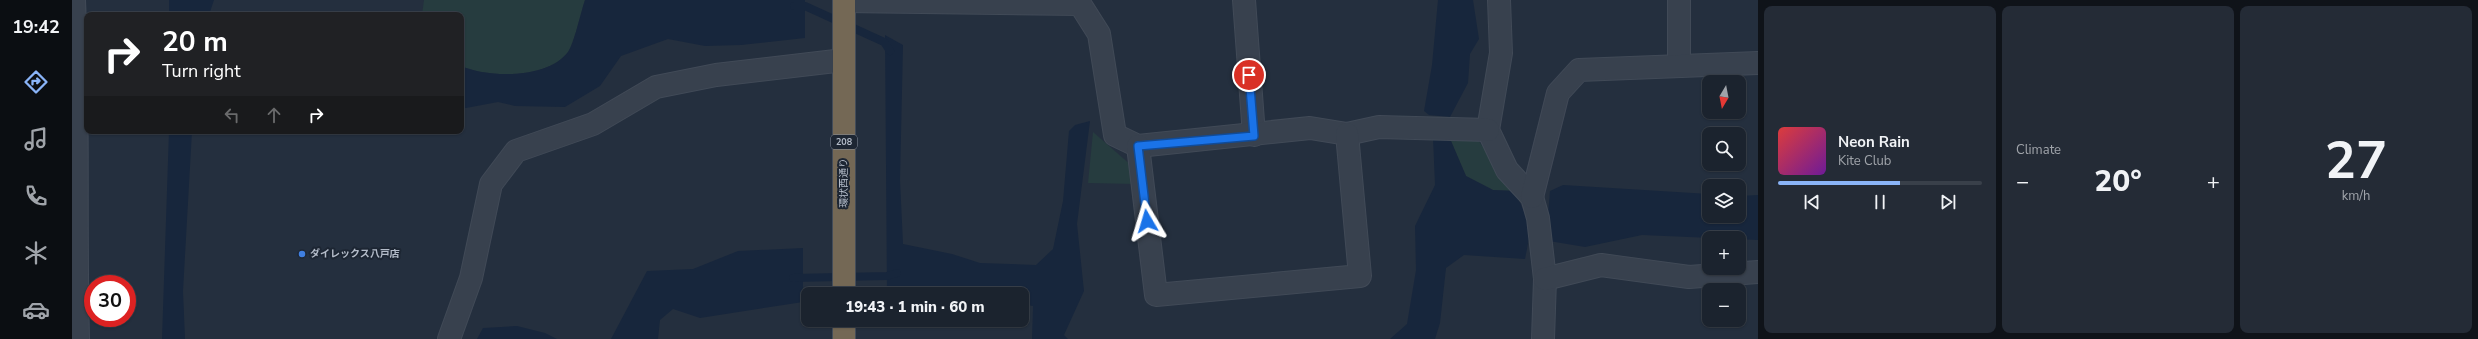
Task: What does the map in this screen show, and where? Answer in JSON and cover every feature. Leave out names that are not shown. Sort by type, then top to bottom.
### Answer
[{"type":"highway","name":"環状西通り","points":[[844,3],[844,287]]},
{"type":"highway","points":[[844,327],[844,339]]},
{"type":"street","points":[[74,0],[74,228],[78,339]]},
{"type":"street","points":[[1244,0],[1254,136]]},
{"type":"street","points":[[1499,0],[1501,53],[1488,130],[1507,170],[1532,197]]},
{"type":"street","points":[[1679,0],[1679,66]]},
{"type":"street","points":[[844,3],[1081,2],[1099,34],[1115,135],[1138,146],[1254,136],[1310,128],[1347,134],[1379,127],[1488,130]]},
{"type":"street","points":[[449,339],[471,278],[491,184],[516,151],[593,124],[656,87],[844,51]]},
{"type":"street","points":[[1543,339],[1545,279],[1539,227],[1532,197],[1558,93],[1580,70],[1758,64]]},
{"type":"street","points":[[1138,146],[1156,295],[1360,276],[1347,134]]},
{"type":"street","points":[[1545,279],[1601,265],[1689,278],[1758,272]]},
{"type":"green space","points":[[424,0],[585,0],[575,35],[568,52],[559,61],[547,67],[517,74],[486,73],[464,67],[464,12],[422,12]]},
{"type":"green space","points":[[1093,132],[1132,166],[1135,184],[1088,183]]},
{"type":"green space","points":[[1440,139],[1478,140],[1515,191],[1493,190],[1466,176],[1451,141]]},
{"type":"water","points":[[169,0],[214,0],[210,12],[169,12]]},
{"type":"water","points":[[585,0],[805,0],[805,38],[741,45],[705,46],[668,39],[621,56],[600,86],[565,107],[515,106],[498,102],[464,108],[464,67],[486,73],[517,74],[547,67],[559,61],[568,52],[575,35]]},
{"type":"water","points":[[1438,0],[1473,0],[1479,39],[1470,54],[1468,83],[1450,117],[1429,115],[1424,111],[1432,65]]},
{"type":"water","points":[[885,35],[903,45],[900,180],[903,244],[952,254],[980,263],[1036,265],[1053,249],[1063,201],[1069,131],[1075,125],[1090,121],[1077,224],[1084,291],[1064,335],[1068,339],[1032,339],[1033,306],[1029,305],[1029,287],[887,287]]},
{"type":"water","points":[[169,134],[192,134],[183,291],[185,339],[162,339]]},
{"type":"water","points":[[1433,137],[1451,141],[1466,176],[1493,190],[1515,191],[1531,228],[1525,259],[1464,255],[1446,268],[1440,323],[1435,339],[1390,339],[1407,324],[1416,270],[1415,226],[1435,185]]},
{"type":"water","points":[[1563,185],[1702,194],[1702,223],[1746,223],[1746,196],[1758,195],[1758,240],[1746,239],[1746,231],[1702,231],[1702,238],[1642,235],[1585,247],[1549,241],[1547,228],[1550,191]]},
{"type":"water","points":[[803,248],[803,287],[801,287],[801,302],[700,318],[673,309],[660,320],[658,339],[611,339],[647,271],[693,269],[738,251]]},
{"type":"water","points":[[517,326],[545,333],[557,339],[477,339],[483,328]]},
{"type":"waterway","points":[[794,6],[805,6],[884,42],[890,51]]},
{"type":"waterway","points":[[793,278],[887,276],[897,273]]},
{"type":"place","name":"ダイレックス八戸店","points":[[302,254]]},
{"type":"route","points":[[1147,221],[1138,146],[1254,136],[1249,75]]}]
